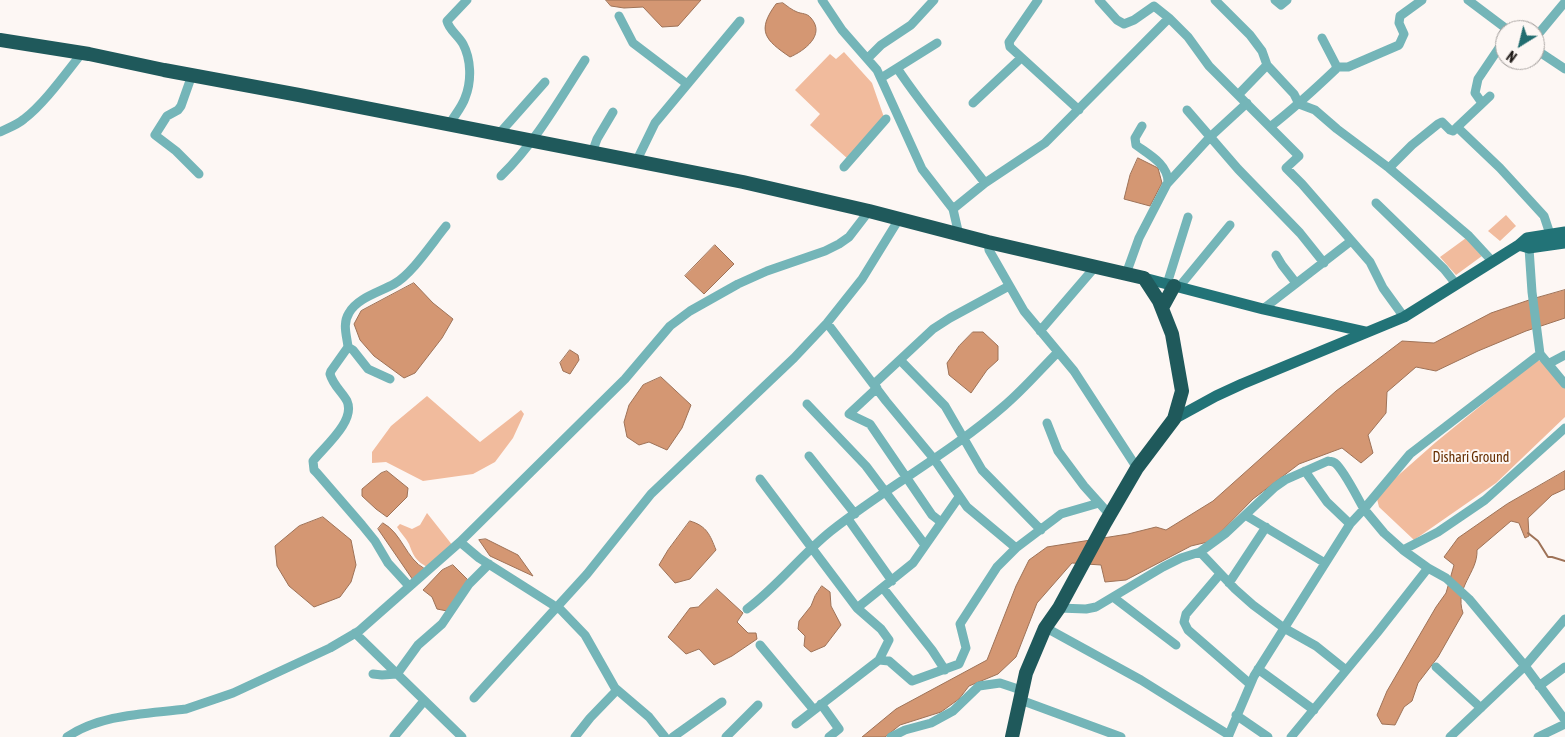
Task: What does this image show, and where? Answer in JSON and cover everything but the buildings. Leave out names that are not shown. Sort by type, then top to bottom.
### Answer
[{"type":"highway","points":[[0,40],[82,53],[743,182],[1144,278],[1154,292],[1172,334],[1182,391],[1174,419],[1137,468],[1107,519],[1050,626],[1045,628],[1033,654],[1024,696],[1012,737]]},
{"type":"highway","points":[[1162,308],[1173,286]]},
{"type":"highway","points":[[1019,737],[1024,696]]},
{"type":"main road","points":[[1524,247],[1527,238],[1565,232]]},
{"type":"main road","points":[[1174,419],[1242,384],[1404,316],[1493,262],[1524,247],[1565,243]]},
{"type":"main road","points":[[1144,278],[1263,309],[1366,332]]},
{"type":"street","points":[[449,125],[465,99],[468,90],[470,64],[462,42],[450,29],[447,21],[466,0]]},
{"type":"street","points":[[868,58],[881,46],[911,25],[934,0]]},
{"type":"street","points":[[1038,0],[1010,42],[1010,47],[1079,110]]},
{"type":"street","points":[[1099,0],[1117,20],[1124,24],[1134,20],[1157,3],[1188,37],[1209,66],[1299,156],[1286,168],[1370,262],[1382,288],[1404,316]]},
{"type":"street","points":[[1215,0],[1250,35],[1262,51],[1267,65],[1294,94],[1299,104],[1315,110],[1389,168],[1469,236],[1493,262]]},
{"type":"street","points":[[1275,0],[1280,5],[1287,0]]},
{"type":"street","points":[[1270,126],[1299,104],[1337,67],[1348,68],[1399,45],[1404,34],[1399,23],[1400,16],[1422,0]]},
{"type":"street","points":[[1468,0],[1495,20]]},
{"type":"street","points":[[825,1],[842,30],[877,70],[922,169],[953,209],[959,235]]},
{"type":"street","points":[[1545,26],[1565,2]]},
{"type":"street","points":[[619,16],[633,43],[687,84]]},
{"type":"street","points":[[953,209],[985,183],[1045,143],[1169,18]]},
{"type":"street","points":[[636,162],[655,123],[740,21]]},
{"type":"street","points":[[1322,38],[1337,67]]},
{"type":"street","points":[[881,78],[937,42]]},
{"type":"street","points":[[0,132],[23,120],[31,113],[82,53]]},
{"type":"street","points":[[1482,104],[1475,93],[1478,78],[1495,53]]},
{"type":"street","points":[[1545,56],[1565,69]]},
{"type":"street","points":[[973,103],[1021,58]]},
{"type":"street","points":[[501,176],[531,141],[585,60]]},
{"type":"street","points":[[1238,95],[1267,65]]},
{"type":"street","points":[[897,68],[915,95],[985,183]]},
{"type":"street","points":[[192,75],[181,106],[178,110],[167,116],[155,135],[176,151],[199,174]]},
{"type":"street","points":[[498,135],[545,82]]},
{"type":"street","points":[[1389,168],[1440,122],[1452,131],[1490,96]]},
{"type":"street","points":[[1166,185],[1174,179],[1210,137],[1246,103]]},
{"type":"street","points":[[1188,110],[1238,169],[1300,233],[1324,263]]},
{"type":"street","points":[[592,153],[597,139],[613,112]]},
{"type":"street","points":[[844,167],[886,119]]},
{"type":"street","points":[[1126,274],[1139,238],[1166,185],[1168,177],[1155,159],[1136,145],[1135,138],[1142,126]]},
{"type":"street","points":[[1457,127],[1500,168],[1544,216],[1550,234]]},
{"type":"street","points":[[1376,203],[1444,268],[1456,284]]},
{"type":"street","points":[[67,737],[76,731],[104,720],[197,706],[233,692],[312,656],[355,633],[460,542],[624,380],[670,326],[738,284],[767,270],[825,251],[839,244],[848,237],[869,211]]},
{"type":"street","points":[[1173,286],[1188,217]]},
{"type":"street","points":[[474,698],[587,574],[652,494],[794,358],[827,323],[862,279],[899,219]]},
{"type":"street","points":[[1173,286],[1230,225]]},
{"type":"street","points":[[409,586],[388,563],[375,541],[362,525],[314,470],[313,461],[338,432],[348,416],[347,402],[330,374],[348,347],[345,326],[349,312],[358,303],[396,283],[407,274],[446,226]]},
{"type":"street","points":[[1263,309],[1351,241]]},
{"type":"street","points":[[988,242],[989,250],[1024,311],[1074,370],[1137,468]]},
{"type":"street","points":[[1524,247],[1540,354],[1565,384]]},
{"type":"street","points":[[1276,255],[1296,283]]},
{"type":"street","points":[[1040,332],[1095,267]]},
{"type":"street","points":[[941,522],[932,515],[870,424],[849,414],[900,360],[933,329],[1010,286]]},
{"type":"street","points":[[827,323],[934,460],[967,507],[1016,548]]},
{"type":"street","points":[[348,347],[357,354],[368,369],[390,379]]},
{"type":"street","points":[[747,609],[771,590],[812,547],[886,492],[934,460],[1004,406],[1058,352]]},
{"type":"street","points":[[1050,626],[1141,680],[1228,736],[1258,669],[1350,524],[1410,454],[1540,354]]},
{"type":"street","points":[[1548,364],[1565,355]]},
{"type":"street","points":[[900,360],[945,406],[982,470],[1041,530]]},
{"type":"street","points":[[807,404],[834,431],[886,492],[925,545]]},
{"type":"street","points":[[1048,423],[1058,452],[1099,503],[1107,519]]},
{"type":"street","points":[[1403,550],[1438,532],[1485,500],[1565,428]]},
{"type":"street","points":[[808,456],[852,517],[892,581]]},
{"type":"street","points":[[1059,608],[1086,609],[1096,607],[1163,566],[1200,552],[1226,534],[1275,486],[1306,471],[1332,462],[1337,464],[1364,509],[1384,533],[1403,550],[1446,578],[1469,599],[1525,666],[1565,720]]},
{"type":"street","points":[[1306,471],[1327,502],[1350,524]]},
{"type":"street","points":[[760,479],[857,608],[881,629],[889,640],[879,660],[796,724]]},
{"type":"street","points":[[857,608],[884,588],[912,563],[959,497]]},
{"type":"street","points":[[879,660],[889,661],[912,681],[958,664],[965,651],[960,624],[997,567],[1016,548],[1061,514],[1099,503]]},
{"type":"street","points":[[1245,515],[1325,563]]},
{"type":"street","points":[[1229,583],[1266,527]]},
{"type":"street","points":[[460,542],[489,564],[557,607],[577,625],[595,652],[610,682],[649,717],[665,737]]},
{"type":"street","points":[[1200,552],[1253,605],[1284,628],[1316,646],[1346,670]]},
{"type":"street","points":[[373,674],[382,676],[397,674],[418,645],[442,624],[469,584],[489,564]]},
{"type":"street","points":[[1305,737],[1294,734],[1428,568]]},
{"type":"street","points":[[1220,574],[1186,614],[1184,622],[1188,630],[1250,684]]},
{"type":"street","points":[[884,588],[932,650],[945,670]]},
{"type":"street","points":[[1112,597],[1176,645]]},
{"type":"street","points":[[1450,737],[1525,666],[1565,619]]},
{"type":"street","points":[[355,633],[462,737]]},
{"type":"street","points":[[760,645],[839,729],[830,737]]},
{"type":"street","points":[[1540,686],[1565,666]]},
{"type":"street","points":[[1436,667],[1481,708]]},
{"type":"street","points":[[1258,669],[1314,710]]},
{"type":"street","points":[[891,737],[905,730],[931,723],[953,711],[980,686],[1000,683],[1024,696],[1121,737]]},
{"type":"street","points":[[575,737],[617,690]]},
{"type":"street","points":[[394,737],[424,701]]},
{"type":"street","points":[[673,737],[722,702]]},
{"type":"street","points":[[726,737],[758,705]]},
{"type":"street","points":[[1236,715],[1268,737]]},
{"type":"street","points":[[1538,737],[1565,724]]},
{"type":"green space","points":[[844,52],[872,83],[886,123],[848,159],[810,125],[820,114],[795,90],[830,54],[836,59]]},
{"type":"green space","points":[[1506,215],[1516,226],[1500,241],[1488,231]]},
{"type":"green space","points":[[1466,238],[1482,256],[1456,275],[1440,257]]},
{"type":"green space","name":"Dishari Ground","points":[[1537,360],[1546,363],[1565,386],[1565,417],[1496,483],[1414,540],[1379,507],[1376,495],[1436,442]]},
{"type":"green space","points":[[427,396],[480,442],[521,410],[524,414],[513,438],[495,462],[473,474],[423,481],[386,462],[372,463],[372,452],[391,426]]},
{"type":"green space","points":[[427,513],[453,546],[429,568],[416,558],[408,542],[397,527],[400,524],[412,529],[420,525]]},
{"type":"shaded area","points":[[606,0],[701,0],[678,26],[662,27],[643,7],[624,8],[611,6]]},
{"type":"shaded area","points":[[783,3],[795,11],[809,16],[815,24],[816,30],[815,36],[807,47],[790,57],[769,40],[765,28],[766,21],[776,4]]},
{"type":"shaded area","points":[[1138,158],[1158,168],[1162,183],[1150,206],[1124,199],[1130,175]]},
{"type":"shaded area","points":[[715,245],[734,264],[704,294],[685,276]]},
{"type":"shaded area","points":[[414,283],[433,303],[453,319],[442,338],[415,373],[404,378],[374,356],[360,340],[354,324],[361,311]]},
{"type":"shaded area","points":[[1565,290],[1565,318],[1526,331],[1436,371],[1416,367],[1387,392],[1386,413],[1368,435],[1373,453],[1361,463],[1342,448],[1299,464],[1253,499],[1212,541],[1191,546],[1126,580],[1105,582],[1101,565],[1072,563],[1037,603],[1016,657],[998,674],[969,686],[959,699],[941,712],[900,725],[885,737],[862,737],[896,709],[987,660],[1016,586],[1029,560],[1047,547],[1128,534],[1156,527],[1166,530],[1213,501],[1336,391],[1402,341],[1434,343],[1491,313]]},
{"type":"shaded area","points":[[973,332],[983,332],[998,346],[998,360],[987,370],[971,393],[949,375],[947,363],[959,346]]},
{"type":"shaded area","points":[[570,350],[578,355],[579,360],[570,374],[563,371],[560,363]]},
{"type":"shaded area","points":[[661,377],[691,405],[682,428],[667,450],[649,442],[639,445],[627,437],[624,422],[629,405],[643,385]]},
{"type":"shaded area","points":[[387,471],[408,488],[407,497],[387,517],[362,496],[362,489],[381,473]]},
{"type":"shaded area","points":[[1565,471],[1565,489],[1552,495],[1528,518],[1529,536],[1525,538],[1519,523],[1511,521],[1477,550],[1474,566],[1462,595],[1463,613],[1438,657],[1418,683],[1412,701],[1404,707],[1395,725],[1382,724],[1377,715],[1387,691],[1446,593],[1454,565],[1444,557],[1458,538],[1507,504]]},
{"type":"shaded area","points":[[323,517],[351,540],[356,565],[351,582],[340,597],[314,607],[289,586],[277,566],[275,546],[299,526]]},
{"type":"shaded area","points":[[690,521],[704,528],[716,550],[690,579],[675,583],[659,565]]},
{"type":"shaded area","points":[[383,523],[395,533],[413,559],[425,569],[413,580],[378,529]]},
{"type":"shaded area","points":[[486,539],[518,555],[533,576],[490,556],[479,540]]},
{"type":"shaded area","points":[[453,565],[468,580],[447,611],[437,609],[432,597],[423,590],[442,570]]},
{"type":"shaded area","points":[[822,586],[830,592],[831,606],[841,625],[825,646],[811,652],[804,646],[805,636],[798,629],[799,621],[811,606]]},
{"type":"shaded area","points":[[717,589],[743,613],[737,622],[748,633],[756,633],[757,639],[732,656],[714,665],[699,649],[686,654],[668,637],[690,608],[698,607]]},
{"type":"waterway","points":[[1528,533],[1538,541],[1548,557],[1565,561]]}]
